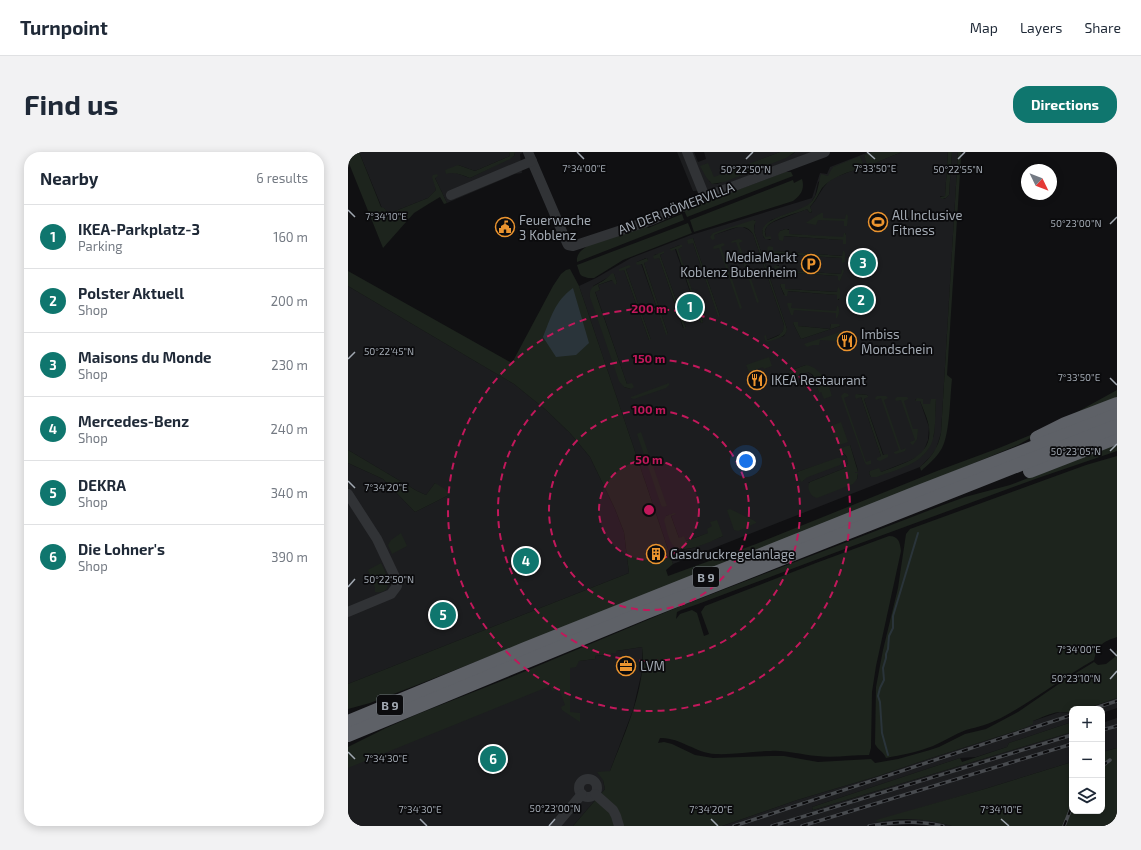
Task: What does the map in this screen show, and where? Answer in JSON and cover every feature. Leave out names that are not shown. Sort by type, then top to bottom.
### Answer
[{"type":"highway","points":[[981,468],[1056,428],[1117,404]]},
{"type":"highway","name":"B 9","points":[[348,722],[693,582],[1117,415]]},
{"type":"highway","name":"B 9","points":[[348,735],[646,612],[1117,426]]},
{"type":"highway","points":[[959,489],[976,487],[1005,480],[1117,437]]},
{"type":"highway","points":[[1103,442],[1117,441]]},
{"type":"highway","points":[[348,714],[414,690],[432,688]]},
{"type":"highway","points":[[348,744],[378,730],[403,712]]},
{"type":"street","points":[[687,152],[705,197]]},
{"type":"street","name":"AN DER RÖMERVILLA","points":[[530,156],[567,242],[571,246],[575,246],[672,212],[808,155],[825,152]]},
{"type":"street","points":[[451,195],[530,156]]},
{"type":"street","points":[[348,494],[377,539],[397,586],[391,594],[348,612]]},
{"type":"street","points":[[588,778],[592,779],[596,783],[597,787],[595,794],[588,797],[582,794],[579,790],[580,783],[588,778]]},
{"type":"street","points":[[555,826],[582,794]]},
{"type":"street","points":[[595,794],[613,810],[619,826]]},
{"type":"shaded area","points":[[348,152],[359,152],[381,207],[387,211],[393,212],[428,198],[436,190],[432,177],[433,175],[437,174],[438,176],[435,178],[447,203],[444,204],[440,197],[414,213],[383,248],[348,161]]},
{"type":"shaded area","points":[[359,152],[509,152],[510,156],[475,171],[458,165],[449,173],[456,173],[470,178],[514,156],[515,152],[524,152],[520,154],[522,173],[515,174],[447,203],[433,175],[436,190],[428,198],[393,212],[387,212],[384,208],[382,208]]},
{"type":"shaded area","points":[[509,152],[515,152],[514,156],[470,178],[455,173],[446,174],[445,170],[458,165],[475,171],[510,156]]},
{"type":"shaded area","points":[[677,152],[694,152],[698,162],[706,159],[704,152],[780,152],[709,181],[713,184],[717,184],[795,152],[812,152],[710,190],[693,191]]},
{"type":"shaded area","points":[[780,152],[795,152],[786,158],[724,182],[712,184],[700,166],[708,163],[714,177]]},
{"type":"shaded area","points":[[869,152],[872,152],[864,155],[869,165],[902,152],[948,152],[945,196],[940,196],[944,199],[949,195],[952,152],[958,152],[941,433],[936,449],[920,467],[673,564],[579,286],[631,258],[691,235],[812,198],[820,173],[827,174],[830,167]],"holes":[[[860,157],[866,171],[862,167],[833,178],[823,188],[810,207],[812,212],[810,213],[807,209],[773,222],[767,226],[765,231],[766,237],[771,237],[771,239],[764,238],[762,231],[771,220],[810,204],[815,196],[818,182],[829,176],[834,167]],[[755,220],[754,231],[787,329],[784,336],[766,341],[781,334],[784,329],[784,325],[753,234],[743,227],[738,227],[714,235]],[[789,229],[789,234],[844,238],[844,233],[846,234],[843,244],[844,240],[783,236],[780,231]],[[693,238],[720,316],[718,316],[693,243],[687,241]],[[680,245],[682,247],[677,248],[703,322],[701,323],[675,249],[670,249]],[[772,247],[772,251],[843,256],[842,263],[842,258],[775,254],[774,258],[771,258]],[[664,253],[660,255],[686,328],[683,328],[659,257],[654,255]],[[646,258],[648,259],[644,263],[668,334],[666,334],[641,263],[637,262]],[[775,265],[779,265],[779,270],[841,274],[842,270],[841,280],[839,276],[781,272],[781,277]],[[626,269],[651,340],[649,340],[624,270]],[[614,274],[616,284],[613,280],[598,285],[600,290],[595,291],[627,384],[631,389],[624,387],[593,286]],[[780,285],[785,285],[785,289],[838,292],[838,288],[839,300],[837,299],[838,295],[787,291],[787,295],[784,295]],[[798,322],[798,326],[830,329],[831,324],[840,326],[801,339],[793,323]],[[806,365],[832,396],[819,392],[812,375],[808,372],[789,371]],[[856,394],[868,396],[864,399],[884,456],[888,454],[877,460],[881,456],[861,397]],[[916,399],[923,399],[923,404],[930,404],[934,399],[936,399],[934,435],[928,449],[922,456],[871,477],[869,473],[870,471],[881,472],[917,457],[924,450],[928,440],[929,427],[920,401],[915,401]],[[850,445],[857,467],[858,472],[855,472],[858,473],[857,479],[808,483],[845,468],[848,463],[848,459],[839,451]],[[840,458],[805,478],[803,481],[797,472]],[[675,514],[671,516],[679,538],[685,541],[709,533],[712,527],[723,536],[693,548],[682,550],[678,549],[666,516]]]},
{"type":"shaded area","points":[[872,152],[902,152],[870,165],[871,169],[869,170],[864,155]]},
{"type":"shaded area","points":[[948,152],[952,152],[949,195],[942,199],[940,197],[945,196]]},
{"type":"shaded area","points":[[958,152],[961,152],[961,158],[947,375],[952,379],[947,433],[942,448],[930,463],[921,471],[920,467],[934,452],[941,433]]},
{"type":"shaded area","points":[[860,156],[866,171],[864,172],[862,167],[830,180],[822,188],[810,207],[812,211],[810,213],[807,209],[774,222],[765,230],[766,237],[770,236],[771,239],[765,239],[762,232],[764,226],[770,221],[805,207],[813,200],[821,174],[828,176],[833,167]]},
{"type":"shaded area","points":[[785,172],[791,172],[793,176],[687,217],[684,210]]},
{"type":"shaded area","points":[[802,179],[802,192],[793,201],[694,232],[690,220],[793,180],[794,183]]},
{"type":"shaded area","points":[[823,213],[823,218],[845,219],[846,214],[848,216],[847,226],[844,226],[844,221],[818,220],[816,225],[806,223]]},
{"type":"shaded area","points":[[682,214],[684,220],[577,262],[579,254],[589,245],[646,226],[648,228]]},
{"type":"shaded area","points":[[753,220],[756,221],[754,231],[787,329],[785,334],[782,336],[767,342],[764,336],[766,335],[767,340],[776,337],[783,331],[784,325],[753,234],[750,230],[740,227],[714,235],[715,239],[712,240],[710,237],[713,233]]},
{"type":"shaded area","points":[[688,223],[692,233],[623,260],[594,278],[588,278],[580,274],[577,265]]},
{"type":"shaded area","points":[[786,229],[789,230],[789,234],[843,237],[845,233],[846,244],[843,244],[843,240],[784,236],[783,241],[779,240],[778,234],[780,231]]},
{"type":"shaded area","points":[[693,238],[720,316],[718,317],[693,243],[688,244],[687,240]]},
{"type":"shaded area","points":[[739,239],[743,241],[739,243],[759,302],[757,303],[736,242],[731,243],[732,241]]},
{"type":"shaded area","points":[[723,243],[725,245],[721,247],[742,308],[740,309],[719,248],[713,248],[714,246]]},
{"type":"shaded area","points":[[682,245],[682,247],[678,249],[703,322],[701,323],[676,249],[671,251],[670,249]]},
{"type":"shaded area","points":[[769,246],[773,247],[773,251],[842,256],[844,251],[845,262],[842,263],[842,258],[775,254],[774,259],[770,257],[767,248]]},
{"type":"shaded area","points":[[664,251],[664,253],[660,255],[686,328],[684,329],[659,258],[654,259],[653,256]]},
{"type":"shaded area","points":[[647,258],[648,261],[644,263],[668,334],[666,335],[642,264],[637,265],[636,263]]},
{"type":"shaded area","points":[[629,265],[631,267],[626,269],[651,340],[649,340],[624,270],[619,271],[619,269]]},
{"type":"shaded area","points":[[775,265],[779,266],[779,270],[841,274],[842,269],[844,271],[840,281],[838,280],[838,276],[781,272],[781,277],[776,274],[774,267]]},
{"type":"shaded area","points":[[570,269],[579,286],[673,564],[666,570],[668,576],[756,544],[1033,434],[1070,416],[1117,390],[1117,399],[1048,428],[1018,445],[884,500],[417,685],[370,703],[348,709],[348,684],[629,573],[624,532],[615,509],[590,457],[570,433],[546,410],[514,384],[348,286],[348,271],[512,363],[553,286],[561,274]]},
{"type":"shaded area","points":[[612,273],[614,274],[617,283],[615,285],[612,280],[598,285],[600,290],[595,292],[627,384],[632,383],[634,387],[631,389],[624,387],[619,381],[590,297],[592,287]]},
{"type":"shaded area","points":[[785,284],[785,289],[837,292],[838,287],[840,290],[840,298],[837,300],[837,295],[788,291],[787,296],[785,296],[780,285]]},
{"type":"shaded area","points":[[348,286],[514,384],[546,410],[570,433],[590,457],[615,509],[624,532],[629,573],[348,684],[348,463],[383,479],[415,512],[447,496],[435,483],[426,495],[417,491],[348,450]]},
{"type":"shaded area","points":[[573,288],[589,343],[576,355],[556,357],[543,337],[551,316],[558,304]]},
{"type":"shaded area","points":[[792,303],[791,308],[836,311],[838,306],[839,314],[836,318],[836,313],[794,310],[793,315],[791,315],[787,304]]},
{"type":"shaded area","points":[[798,322],[798,326],[830,329],[831,324],[839,324],[840,326],[801,339],[793,323]]},
{"type":"shaded area","points":[[840,332],[838,346],[837,341],[820,340],[819,345],[807,347],[804,344]]},
{"type":"shaded area","points":[[769,357],[772,366],[764,369],[763,367],[749,372],[746,365]]},
{"type":"shaded area","points":[[806,365],[811,366],[820,373],[829,386],[832,396],[824,399],[821,392],[819,393],[813,375],[808,372],[791,378],[789,371]]},
{"type":"shaded area","points":[[669,383],[666,388],[634,399],[631,398],[631,397]]},
{"type":"shaded area","points":[[844,393],[848,394],[849,396],[844,398],[866,462],[871,460],[871,464],[867,465],[865,463],[841,396]]},
{"type":"shaded area","points":[[856,394],[868,396],[864,399],[883,455],[888,454],[888,457],[880,461],[877,460],[877,458],[881,456],[861,397],[856,399]]},
{"type":"shaded area","points":[[877,396],[886,396],[888,398],[884,400],[901,450],[906,448],[905,451],[896,454],[894,453],[899,450],[881,398],[876,400],[875,398]]},
{"type":"shaded area","points":[[897,397],[908,398],[904,401],[913,429],[918,429],[917,439],[913,445],[910,442],[915,440],[901,400],[896,401],[895,399]]},
{"type":"shaded area","points":[[917,398],[923,399],[923,404],[930,404],[931,399],[936,399],[934,434],[929,447],[924,454],[910,464],[877,477],[871,477],[869,473],[870,471],[879,468],[881,472],[898,466],[921,453],[926,446],[929,438],[929,428],[927,418],[920,401],[915,401]]},
{"type":"shaded area","points":[[841,422],[848,442],[839,445],[830,426]]},
{"type":"shaded area","points":[[641,432],[667,506],[663,507],[661,505],[637,434]]},
{"type":"shaded area","points":[[850,445],[858,472],[855,472],[858,473],[857,479],[853,484],[817,498],[812,496],[808,486],[810,482],[845,468],[848,463],[846,456],[838,449]]},
{"type":"shaded area","points":[[1117,445],[1117,451],[1038,478],[677,612],[676,619],[680,614],[692,610],[697,613],[704,636],[709,634],[701,612],[705,606],[889,536],[895,537],[899,543],[901,551],[876,666],[872,692],[871,748],[869,755],[823,757],[777,751],[715,754],[701,751],[681,742],[667,738],[660,738],[658,743],[664,742],[672,744],[695,755],[713,758],[784,756],[818,762],[871,759],[875,763],[898,759],[939,747],[965,734],[986,729],[1018,712],[1094,662],[1098,665],[1106,664],[1115,657],[1117,650],[1117,698],[1094,706],[1069,706],[1069,712],[1052,713],[1033,721],[1033,724],[1022,729],[878,776],[797,800],[722,826],[573,826],[605,789],[603,780],[597,772],[610,771],[628,726],[638,694],[641,678],[643,662],[642,647],[616,651],[616,653],[611,653],[612,656],[596,655],[595,659],[579,661],[576,667],[570,668],[570,712],[580,713],[580,722],[562,710],[561,707],[565,705],[559,689],[552,691],[550,686],[348,768],[348,747],[418,714],[509,678],[676,608],[943,505],[965,497],[1010,485],[1108,447]]},
{"type":"shaded area","points":[[348,450],[417,491],[426,495],[435,483],[445,489],[448,493],[447,496],[415,512],[383,479],[348,463]]},
{"type":"shaded area","points":[[1117,456],[1117,637],[1108,640],[1099,647],[1094,660],[1001,718],[988,724],[966,730],[927,748],[886,758],[875,744],[876,687],[898,588],[906,534],[910,529],[1086,465]]},
{"type":"shaded area","points":[[837,458],[842,460],[840,465],[808,477],[801,482],[797,472]]},
{"type":"shaded area","points":[[730,509],[753,520],[756,523],[738,531],[734,530],[727,510]]},
{"type":"shaded area","points":[[674,513],[676,514],[671,516],[679,538],[684,536],[686,541],[708,533],[707,529],[712,526],[710,522],[717,520],[723,536],[697,547],[682,549],[676,548],[668,536],[664,520],[666,516]]},
{"type":"shaded area","points":[[401,533],[407,546],[392,554],[388,545],[391,540]]},
{"type":"shaded area","points":[[381,563],[387,577],[387,587],[386,590],[375,592],[375,588],[368,570]]},
{"type":"shaded area","points":[[642,647],[642,671],[633,710],[610,771],[603,780],[605,789],[573,826],[348,826],[348,752],[579,661],[595,659],[596,655],[611,656],[611,653],[616,651]]},
{"type":"shaded area","points":[[1117,698],[1117,708],[1105,712],[1105,706],[1094,706]]},
{"type":"shaded area","points":[[1060,712],[1069,713],[1069,723],[1009,743],[1007,747],[976,757],[960,758],[812,807],[813,810],[1069,733],[1069,763],[877,821],[919,819],[952,826],[914,824],[886,826],[722,826],[797,800],[878,776],[1022,729],[1033,721]]},
{"type":"shaded area","points":[[1117,718],[1117,748],[1105,751],[1105,742],[1105,722]]},
{"type":"shaded area","points":[[1069,723],[1069,733],[813,810],[812,807],[960,758],[962,762],[1007,747],[1009,743]]},
{"type":"shaded area","points":[[1117,748],[1117,826],[952,826],[933,821],[915,819],[897,819],[877,822],[876,820],[1069,763],[1069,814],[1105,814],[1105,751]]},
{"type":"waterway","points":[[888,755],[882,733],[880,702],[878,696],[884,680],[883,668],[888,649],[889,636],[893,628],[893,616],[918,533]]},
{"type":"railway","points":[[1101,706],[1117,701]]},
{"type":"railway","points":[[734,826],[1069,716]]},
{"type":"railway","points":[[1105,729],[1117,726]]},
{"type":"railway","points":[[772,826],[1069,736]]},
{"type":"railway","points":[[802,826],[1069,745]]},
{"type":"railway","points":[[1105,764],[1110,760]]},
{"type":"railway","points":[[1064,826],[1069,814]]},
{"type":"railway","points":[[869,826],[906,822],[943,826]]},
{"type":"place","name":"All Inclusive Fitness","points":[[878,222]]},
{"type":"place","name":"Feuerwache 3 Koblenz","points":[[505,227]]},
{"type":"place","name":"Maisons du Monde","points":[[863,263]]},
{"type":"place","name":"MediaMarkt Koblenz Bubenheim","points":[[811,264]]},
{"type":"place","name":"Polster Aktuell","points":[[861,300]]},
{"type":"place","name":"IKEA-Parkplatz-3","points":[[690,307]]},
{"type":"place","name":"Imbiss Mondschein","points":[[847,341]]},
{"type":"place","name":"IKEA Restaurant","points":[[757,380]]},
{"type":"place","name":"Gasdruckregelanlage","points":[[656,554]]},
{"type":"place","name":"Mercedes-Benz","points":[[526,561]]},
{"type":"place","name":"DEKRA","points":[[443,615]]},
{"type":"place","name":"LVM","points":[[626,666]]},
{"type":"place","name":"Die Lohner's","points":[[493,759]]}]
